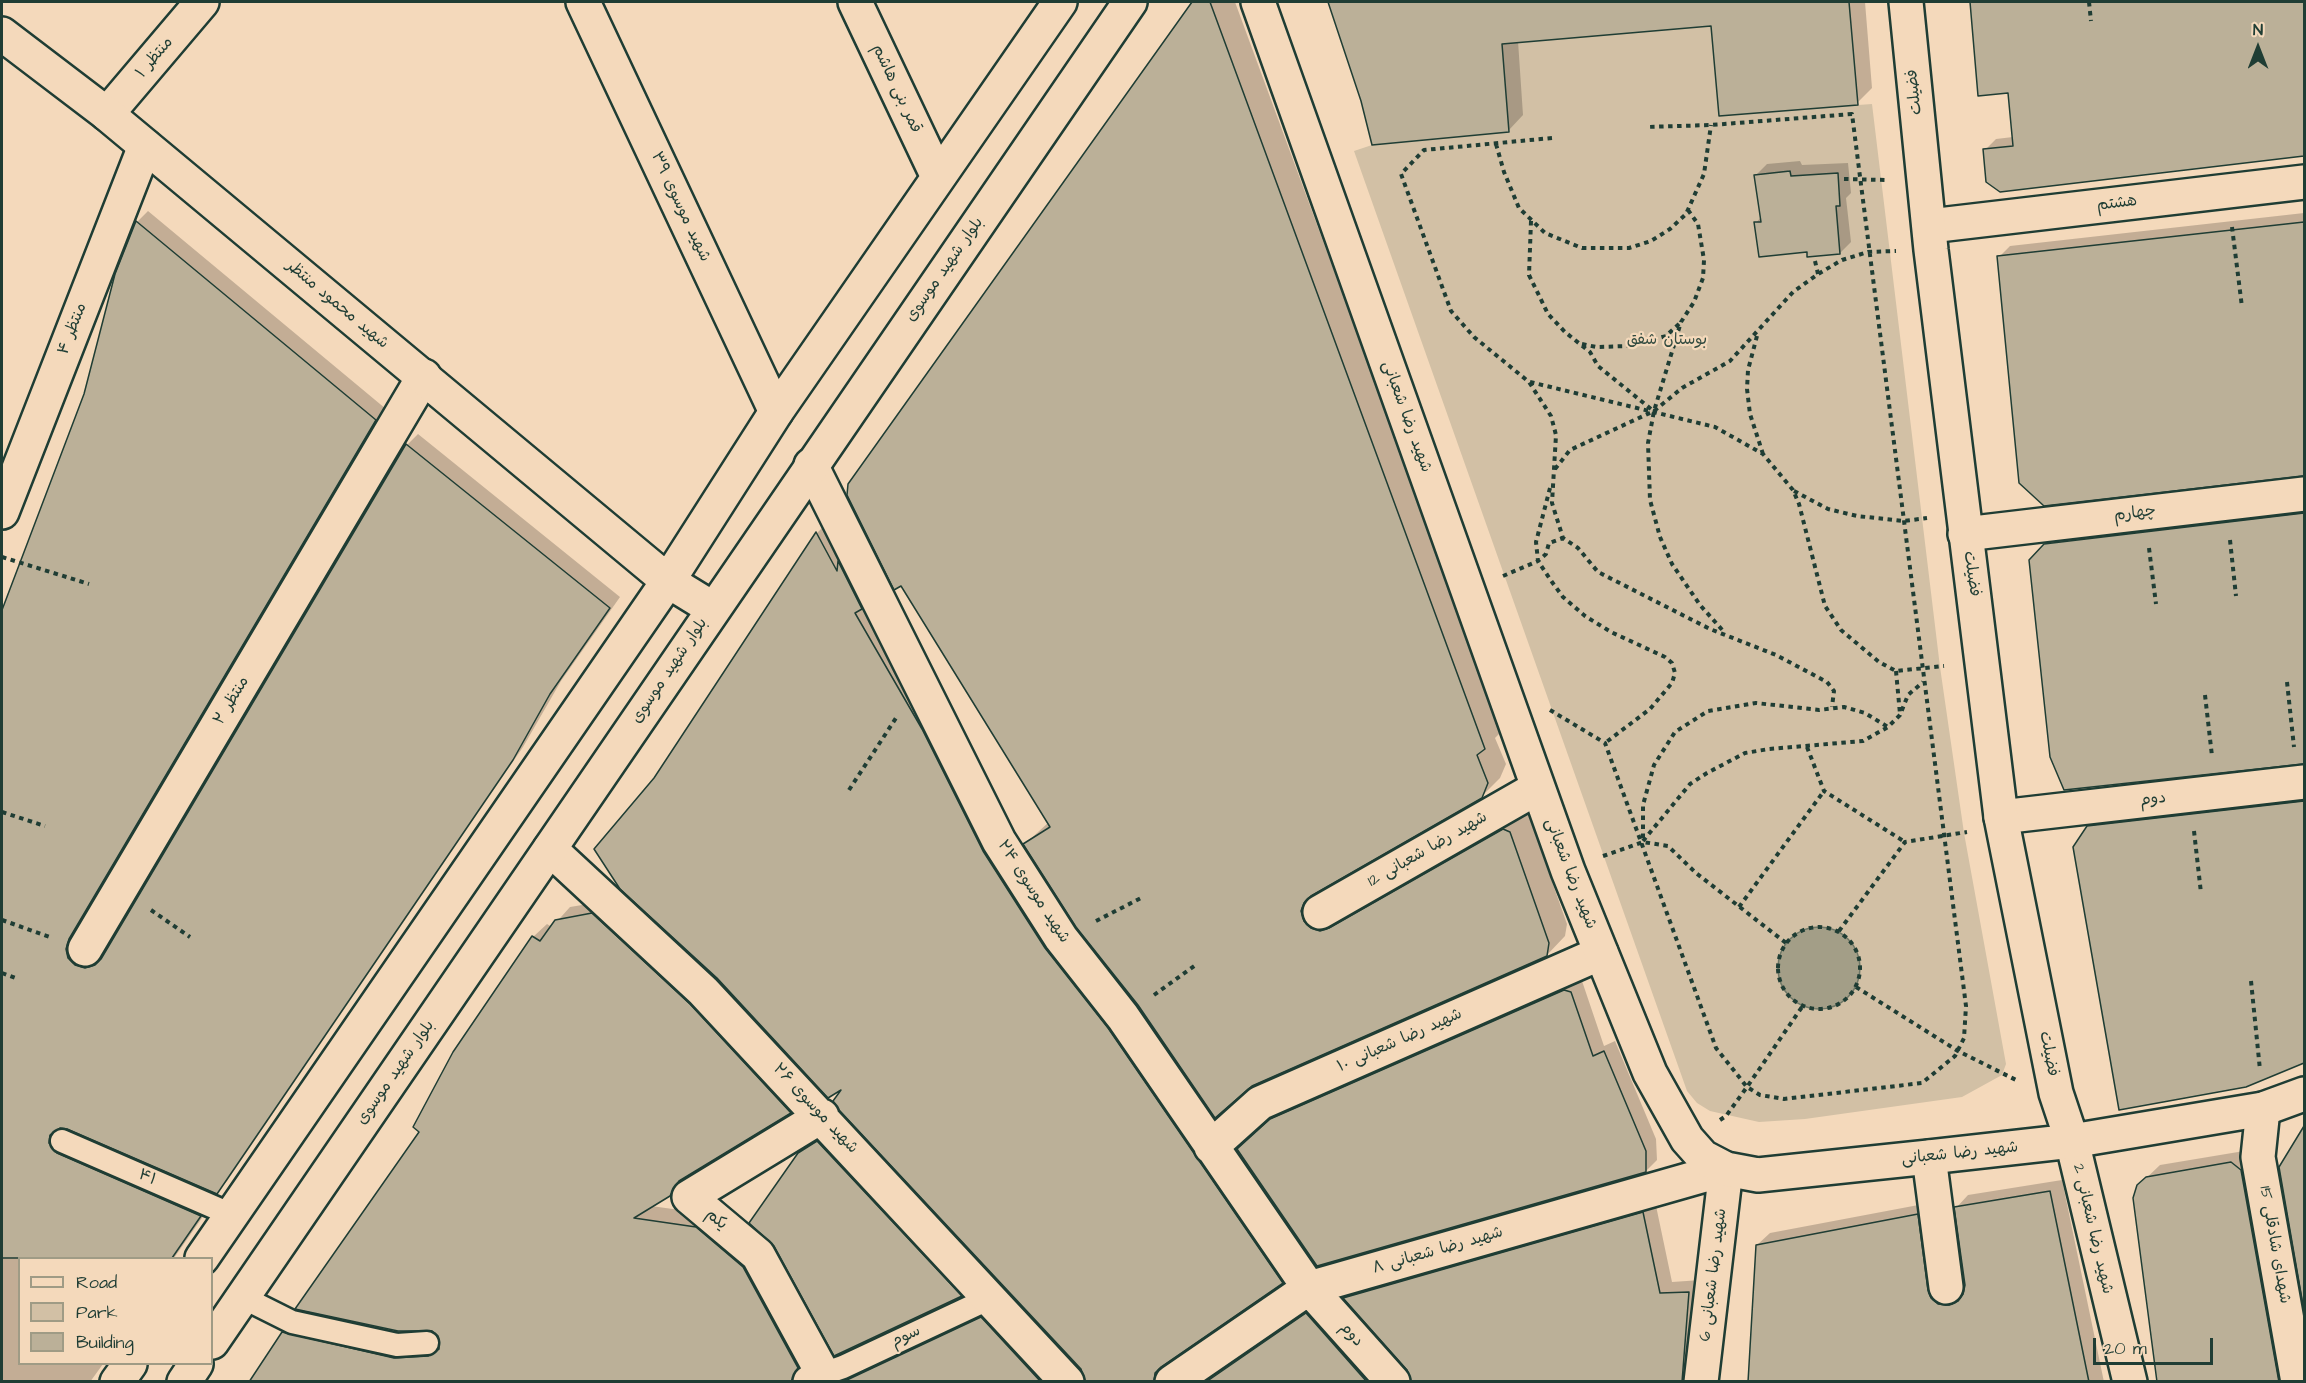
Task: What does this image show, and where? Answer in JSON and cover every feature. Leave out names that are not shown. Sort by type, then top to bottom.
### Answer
[{"type":"street","name":"منتظر ۱","points":[[107,114],[202,2]]},
{"type":"street","name":"شهید موسوی ۳۹","points":[[583,2],[776,412]]},
{"type":"street","name":"قمر بنی هاشم","points":[[855,2],[938,177]]},
{"type":"street","points":[[203,1257],[668,581],[776,412],[1060,2]]},
{"type":"street","name":"بلوار شهید موسوی","points":[[213,1340],[1130,2]]},
{"type":"street","name":"شهید رضا شعبانی","points":[[1258,2],[1537,788],[1650,1073],[1687,1139],[1703,1157],[1726,1169],[1758,1175],[2072,1142],[2263,1109],[2304,1094]]},
{"type":"street","name":"فضیلت","points":[[1906,2],[1965,534],[2001,817],[2056,1093],[2072,1142]]},
{"type":"street","name":"شهید محمود منتظر","points":[[2,34],[107,114],[668,581],[712,609]]},
{"type":"street","name":"منتظر ۴","points":[[2,512],[145,146]]},
{"type":"street","name":"هشتم","points":[[1930,226],[2304,182]]},
{"type":"street","name":"منتظر ۲","points":[[85,949],[424,376]]},
{"type":"street","name":"شهید موسوی ۲۴","points":[[811,465],[999,841],[1061,938],[1123,1017],[1211,1148],[1309,1287]]},
{"type":"street","name":"چهارم","points":[[1965,534],[2304,494]]},
{"type":"street","name":"دوم","points":[[2001,817],[2301,783]]},
{"type":"street","name":"شهید رضا شعبانی 12","points":[[1320,912],[1537,788]]},
{"type":"street","name":"شهید موسوی ۲۶","points":[[550,849],[703,991],[822,1116],[988,1299],[1067,1382]]},
{"type":"street","name":"شهید رضا شعبانی ۱۰","points":[[1211,1148],[1260,1103],[1601,953]]},
{"type":"street","name":"شهدای شادقلی 15","points":[[2263,1109],[2258,1157],[2298,1382]]},
{"type":"street","name":"یکم","points":[[816,1378],[758,1255],[689,1197],[822,1116]]},
{"type":"street","name":"شهید رضا شعبانی 2","points":[[2072,1142],[2130,1382]]},
{"type":"street","points":[[1929,1157],[1946,1287]]},
{"type":"street","name":"شهید رضا شعبانی ۸","points":[[1172,1382],[1309,1287],[1726,1169]]},
{"type":"street","name":"شهید رضا شعبانی 6","points":[[1701,1382],[1726,1169]]},
{"type":"street","name":"دوم","points":[[1309,1287],[1393,1382]]},
{"type":"street","points":[[117,1382],[129,1365]]},
{"type":"lane","name":"۴۱","points":[[62,1141],[232,1215]]},
{"type":"lane","points":[[242,1297],[292,1322],[397,1345],[428,1343]]},
{"type":"lane","name":"سوم","points":[[816,1378],[988,1299]]},
{"type":"path","points":[[2089,2],[2091,21]]},
{"type":"path","points":[[1646,127],[1712,125],[1852,114],[1966,1006],[1965,1031],[1958,1051],[1922,1083],[1784,1099],[1760,1095],[1747,1087],[1716,1048],[1605,743],[1650,709],[1662,696],[1672,682],[1675,673],[1672,663],[1654,651],[1611,633],[1585,616],[1563,597],[1538,561],[1536,542],[1554,469],[1570,450],[1654,411],[1682,388],[1730,361],[1757,334],[1792,292],[1842,260],[1868,252]]},
{"type":"path","points":[[1496,144],[1518,208],[1545,233],[1582,248],[1629,248],[1651,241],[1670,229],[1688,210],[1704,174],[1712,125]]},
{"type":"path","points":[[1552,138],[1424,150],[1401,174],[1451,311],[1474,337],[1529,382],[1551,416],[1556,435],[1552,503],[1563,538],[1578,548],[1598,572],[1710,629],[1725,633],[1827,682],[1834,690],[1832,706]]},
{"type":"path","points":[[1844,179],[1859,179]]},
{"type":"path","points":[[2228,191],[2242,307]]},
{"type":"path","points":[[1581,344],[1612,348],[1640,344],[1666,336],[1681,322],[1694,302],[1703,269],[1698,224],[1688,210]]},
{"type":"path","points":[[1531,221],[1529,275],[1535,292],[1548,314],[1565,332],[1581,344],[1598,366],[1654,411]]},
{"type":"path","points":[[1815,261],[1818,274]]},
{"type":"path","points":[[1681,322],[1654,411],[1648,443],[1650,500],[1660,537],[1687,588],[1725,633]]},
{"type":"path","points":[[1757,334],[1748,370],[1747,389],[1750,414],[1763,454]]},
{"type":"path","points":[[1529,382],[1715,427],[1763,454],[1793,490],[1809,534],[1812,562],[1824,606],[1840,630],[1860,648],[1896,670],[1922,669]]},
{"type":"path","points":[[1793,490],[1828,509],[1857,516],[1904,521]]},
{"type":"path","points":[[2226,503],[2236,596]]},
{"type":"path","points":[[2145,512],[2156,604]]},
{"type":"path","points":[[1538,561],[1546,554],[1549,543],[1563,538]]},
{"type":"path","points":[[2,557],[89,584]]},
{"type":"path","points":[[1896,670],[1900,715]]},
{"type":"path","points":[[849,790],[919,682]]},
{"type":"path","points":[[1642,842],[1690,784],[1707,772],[1745,753],[1863,741],[1888,727],[1900,715],[1908,695],[1924,682]]},
{"type":"path","points":[[2287,682],[2301,783]]},
{"type":"path","points":[[2200,893],[2205,694]]},
{"type":"path","points":[[1642,842],[1643,805],[1654,765],[1675,732],[1708,711],[1756,703],[1819,710],[1832,706],[1844,706],[1865,713],[1888,727]]},
{"type":"path","points":[[1807,747],[1824,790],[1905,842],[1944,835]]},
{"type":"path","points":[[1739,907],[1824,790]]},
{"type":"path","points":[[2,812],[45,826]]},
{"type":"path","points":[[1642,842],[1668,846],[1695,873],[1786,943]]},
{"type":"path","points":[[1839,931],[1905,842]]},
{"type":"path","points":[[121,889],[190,937]]},
{"type":"path","points":[[1061,938],[1141,898]]},
{"type":"path","points":[[2,920],[85,949]]},
{"type":"path","points":[[1812,928],[1839,931],[1858,953],[1860,977],[1857,987],[1841,1003],[1828,1009],[1815,1010],[1802,1007],[1782,989],[1778,977],[1777,963],[1786,943],[1799,932],[1812,928]]},
{"type":"path","points":[[1123,1017],[1197,964]]},
{"type":"path","points":[[2,973],[18,979]]},
{"type":"path","points":[[2251,981],[2263,1109]]},
{"type":"path","points":[[1857,987],[1958,1051],[2002,1075],[2056,1093]]},
{"type":"path","points":[[1747,1087],[1802,1007]]},
{"type":"green space","name":"بوستان شفق","points":[[1711,26],[1719,115],[1872,104],[1940,667],[1964,833],[2006,1064],[2002,1075],[1962,1097],[1805,1119],[1759,1122],[1710,1111],[1697,1103],[1687,1091],[1354,151],[1372,145],[1508,132],[1502,44]]},
{"type":"shaded area","points":[[1811,927],[1827,927],[1842,934],[1853,945],[1860,960],[1857,984],[1848,997],[1827,1009],[1811,1009],[1796,1002],[1785,991],[1778,976],[1778,960],[1785,945],[1796,934]]},
{"type":"building","points":[[1192,2],[1210,2],[1485,749],[1477,755],[1488,783],[1482,798],[1311,896],[1304,903],[1301,911],[1304,921],[1311,928],[1320,931],[1329,928],[1503,829],[1510,832],[1549,943],[1547,956],[1252,1086],[1215,1118],[1138,1005],[1076,927],[1023,844],[1050,827],[901,586],[894,590],[847,495],[848,484]]},
{"type":"building","points":[[1328,2],[1849,2],[1858,105],[1719,116],[1711,26],[1502,44],[1509,132],[1372,145],[1361,101]]},
{"type":"building","points":[[1970,2],[2304,2],[2304,156],[2000,192],[1986,182],[1983,149],[2013,146],[2008,93],[1978,96]]},
{"type":"building","points":[[1790,171],[1791,176],[1838,173],[1840,206],[1836,206],[1840,254],[1807,257],[1807,252],[1759,257],[1754,222],[1761,222],[1754,175]]},
{"type":"building","points":[[136,221],[376,420],[69,939],[66,949],[68,958],[75,965],[85,968],[95,965],[101,959],[406,444],[610,608],[550,694],[513,760],[217,1194],[67,1129],[60,1128],[50,1135],[49,1143],[57,1153],[201,1216],[173,1257],[2,1258],[2,610],[84,394],[115,274]]},
{"type":"building","points":[[2304,222],[2304,476],[2044,506],[2019,483],[1997,256]]},
{"type":"building","points":[[2304,513],[2304,764],[2064,790],[2050,757],[2029,560],[2044,544]]},
{"type":"building","points":[[816,532],[837,571],[838,561],[862,609],[855,613],[922,729],[983,851],[1045,948],[1108,1028],[1283,1283],[1161,1367],[1155,1373],[1154,1382],[1085,1382],[1081,1369],[839,1110],[833,1101],[841,1090],[828,1098],[717,978],[620,889],[594,849],[654,778]]},
{"type":"building","points":[[2304,801],[2304,1063],[2246,1087],[2119,1110],[2073,847],[2087,826]]},
{"type":"building","points":[[592,913],[690,1004],[791,1113],[679,1181],[670,1196],[634,1218],[696,1227],[743,1267],[798,1368],[791,1382],[249,1382],[282,1332],[394,1358],[428,1356],[439,1349],[438,1336],[432,1331],[398,1331],[295,1309],[419,1132],[413,1127],[453,1052],[532,936],[540,941],[555,920]]},
{"type":"building","points":[[1564,990],[1571,992],[1593,1056],[1604,1051],[1646,1151],[1646,1172],[1317,1266],[1237,1149],[1270,1119]]},
{"type":"building","points":[[2304,1126],[2304,1311],[2279,1167]]},
{"type":"building","points":[[817,1141],[962,1296],[834,1356],[774,1246],[749,1223],[798,1153]]},
{"type":"building","points":[[2231,1162],[2241,1170],[2279,1382],[2157,1382],[2133,1198],[2137,1185],[2146,1177]]},
{"type":"building","points":[[2050,1191],[2089,1382],[1748,1382],[1756,1245],[1918,1214],[1928,1290],[1931,1298],[1938,1304],[1949,1305],[1958,1301],[1965,1285],[1954,1207]]},
{"type":"building","points":[[1643,1212],[1660,1293],[1689,1292],[1682,1382],[1411,1382],[1407,1370],[1343,1298]]},
{"type":"building","points":[[1306,1313],[1367,1382],[1206,1382]]},
{"type":"building","points":[[981,1317],[1041,1382],[842,1382],[849,1379]]}]
